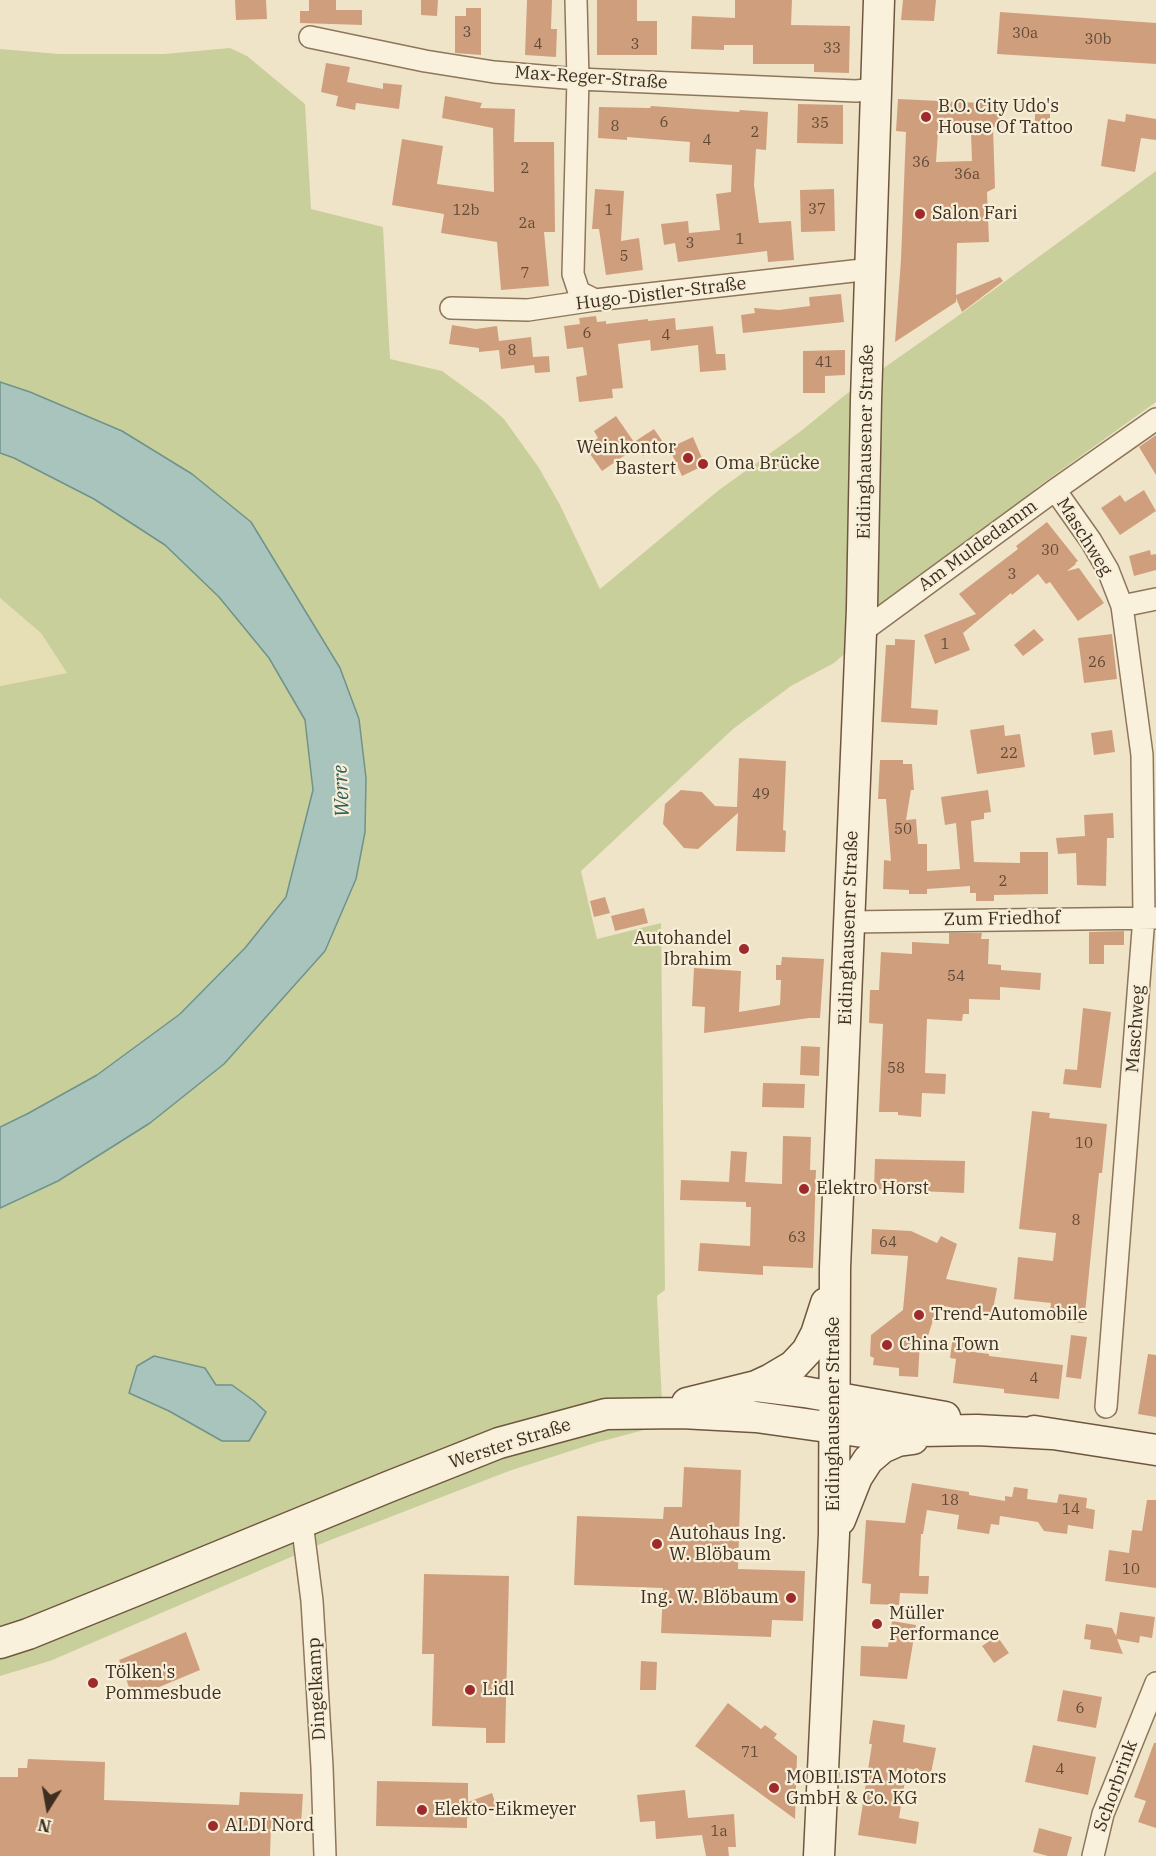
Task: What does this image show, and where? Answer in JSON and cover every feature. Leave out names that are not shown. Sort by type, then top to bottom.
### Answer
[{"type":"main road","name":"Eidinghausener Straße","points":[[819,1856],[834,1534],[835,1268],[861,620],[879,0]]},
{"type":"main road","points":[[644,1413],[756,1386],[793,1366],[807,1351],[821,1322],[835,1268]]},
{"type":"main road","name":"Werster Straße","points":[[756,1386],[1156,1450]]},
{"type":"main road","name":"Werster Straße","points":[[0,1643],[499,1443],[606,1414],[756,1417],[863,1432],[977,1430],[1052,1434]]},
{"type":"main road","points":[[834,1534],[857,1477],[868,1460],[882,1448],[898,1441],[977,1430]]},
{"type":"street","points":[[576,0],[578,79],[573,274],[579,292],[595,300]]},
{"type":"street","name":"Max-Reger-Straße","points":[[310,37],[425,61],[494,72],[578,79],[856,91],[876,88]]},
{"type":"street","name":"Hugo-Distler-Straße","points":[[451,308],[528,310],[595,300],[871,269]]},
{"type":"street","name":"Am Muldedamm","points":[[861,620],[1055,490],[1156,419]]},
{"type":"street","name":"Maschweg","points":[[1055,490],[1091,541],[1108,570],[1122,606],[1149,754],[1150,918],[1106,1407]]},
{"type":"street","points":[[1122,606],[1156,599]]},
{"type":"street","name":"Zum Friedhof","points":[[848,922],[1150,918]]},
{"type":"street","name":"Dingelkamp","points":[[302,1522],[312,1601],[324,1856]]},
{"type":"street","name":"Schorbrink","points":[[1093,1856],[1103,1815],[1156,1683]]},
{"type":"shaded area","points":[[0,598],[41,633],[67,673],[0,686]]},
{"type":"green space","points":[[230,48],[247,56],[305,104],[311,209],[383,227],[390,359],[442,371],[504,419],[539,468],[560,505],[600,589],[719,490],[801,431],[845,395],[955,318],[1156,171],[1156,402],[1039,486],[834,663],[791,686],[733,729],[581,871],[597,939],[661,923],[665,1290],[657,1296],[663,1425],[595,1443],[509,1471],[328,1541],[50,1661],[0,1676],[0,1208],[58,1181],[150,1123],[325,951],[356,879],[365,832],[366,779],[359,719],[340,668],[251,522],[192,474],[122,431],[30,392],[0,382],[0,49],[59,54],[164,54]]},
{"type":"green space","points":[[0,453],[94,499],[165,545],[219,597],[269,658],[305,720],[313,790],[286,897],[245,948],[180,1014],[97,1075],[0,1127],[0,686],[67,673],[41,633],[0,598]]},
{"type":"water","name":"Werre","points":[[0,382],[30,392],[122,431],[192,474],[251,522],[340,668],[359,719],[366,778],[365,832],[356,879],[325,951],[224,1064],[150,1123],[58,1181],[0,1208],[0,1127],[97,1075],[180,1014],[245,948],[286,897],[313,790],[305,720],[269,658],[219,597],[165,545],[94,499],[0,453]]},
{"type":"water","points":[[154,1356],[205,1368],[216,1385],[232,1385],[254,1401],[266,1412],[249,1441],[222,1441],[169,1411],[129,1393],[137,1366]]},
{"type":"building","points":[[235,0],[266,0],[267,19],[236,20]]},
{"type":"building","points":[[309,0],[336,0],[336,10],[362,10],[362,25],[300,23],[300,11],[309,11]]},
{"type":"building","points":[[421,0],[438,0],[437,16],[421,15]]},
{"type":"building","points":[[527,0],[552,0],[551,29],[557,29],[556,57],[525,55]]},
{"type":"building","points":[[597,0],[637,0],[637,21],[657,21],[657,55],[597,55]]},
{"type":"building","points":[[735,0],[792,0],[791,25],[850,26],[849,73],[814,72],[814,64],[753,64],[753,45],[724,45],[724,50],[691,49],[692,16],[735,18]]},
{"type":"building","points":[[903,0],[936,0],[934,21],[901,20]]},
{"type":"building","points":[[466,8],[481,8],[481,55],[455,53],[455,16],[466,16]]},
{"type":"building","points":[[1000,12],[1156,23],[1156,64],[997,54]]},
{"type":"building","points":[[326,63],[350,67],[347,82],[383,89],[383,83],[402,85],[399,109],[356,103],[355,110],[336,106],[338,96],[321,92]]},
{"type":"building","points":[[445,96],[482,103],[480,108],[515,109],[514,142],[554,142],[555,232],[544,232],[549,286],[501,290],[497,242],[441,233],[444,214],[392,205],[402,139],[443,146],[437,184],[494,192],[493,128],[442,118]]},
{"type":"building","points":[[898,99],[1002,104],[1001,128],[993,127],[995,188],[987,192],[989,242],[957,243],[956,295],[1000,277],[1003,281],[962,312],[956,298],[956,302],[895,342],[906,132],[896,131]],"holes":[[[938,132],[971,133],[972,161],[936,162]]]},
{"type":"building","points":[[798,104],[843,105],[843,144],[797,143]]},
{"type":"building","points":[[651,106],[768,112],[766,150],[756,149],[754,185],[759,223],[791,221],[794,260],[768,262],[767,251],[678,262],[675,243],[664,245],[661,224],[688,221],[689,233],[720,230],[716,194],[731,192],[732,165],[689,162],[690,142],[627,137],[627,140],[598,138],[599,107],[650,108]]},
{"type":"building","points":[[1035,114],[1050,114],[1050,131],[1035,130]]},
{"type":"building","points":[[1126,114],[1156,119],[1156,140],[1141,138],[1135,172],[1101,166],[1108,119],[1125,122]]},
{"type":"building","points":[[595,189],[624,191],[621,241],[639,238],[643,270],[606,275],[599,229],[592,229]]},
{"type":"building","points":[[834,189],[835,231],[801,232],[800,190]]},
{"type":"building","points":[[841,294],[844,322],[743,333],[741,315],[755,313],[754,308],[779,310],[810,306],[809,297]]},
{"type":"building","points":[[596,316],[597,322],[606,321],[606,324],[675,318],[676,330],[713,326],[716,354],[725,354],[726,370],[700,372],[698,345],[651,351],[650,340],[618,344],[623,388],[612,389],[613,398],[579,402],[576,377],[587,375],[583,347],[567,349],[564,326],[580,324],[579,318]]},
{"type":"building","points":[[452,325],[476,329],[497,326],[499,341],[531,337],[533,357],[549,356],[550,372],[535,373],[534,365],[501,369],[499,350],[479,352],[479,348],[449,344]]},
{"type":"building","points":[[845,350],[845,375],[825,376],[825,393],[803,393],[803,351]]},
{"type":"building","points":[[616,416],[634,442],[654,429],[663,442],[643,456],[637,447],[602,471],[585,447],[598,438],[594,431]]},
{"type":"building","points":[[1156,435],[1156,475],[1139,447]]},
{"type":"building","name":"Weinkontor Bastert","points":[[693,437],[705,465],[682,476],[669,448]]},
{"type":"building","points":[[1144,490],[1156,511],[1120,535],[1101,508],[1120,495],[1125,502]]},
{"type":"building","points":[[1047,522],[1078,561],[1067,571],[1079,568],[1104,603],[1078,621],[1050,582],[1046,584],[1038,574],[963,633],[970,650],[935,664],[924,635],[976,614],[959,594],[1018,549],[1016,546]]},
{"type":"building","points":[[1150,550],[1151,555],[1156,554],[1156,570],[1134,576],[1129,556]]},
{"type":"building","points":[[1034,629],[1044,640],[1023,656],[1014,645]]},
{"type":"building","points":[[1112,634],[1117,679],[1084,683],[1078,638]]},
{"type":"building","points":[[895,639],[915,640],[911,708],[938,710],[937,725],[881,722],[886,645],[895,645]]},
{"type":"building","points":[[1004,725],[1005,736],[1020,734],[1025,767],[977,774],[970,730]]},
{"type":"building","points":[[1112,730],[1115,752],[1094,755],[1091,733]]},
{"type":"building","points":[[739,758],[786,761],[783,830],[786,831],[785,852],[736,851],[738,813],[698,849],[684,848],[663,824],[665,804],[681,790],[702,792],[715,806],[737,807]]},
{"type":"building","points":[[880,760],[903,760],[903,764],[912,764],[914,790],[911,790],[906,820],[916,819],[918,844],[927,844],[927,871],[960,869],[956,823],[945,825],[941,797],[988,790],[991,812],[984,813],[984,819],[971,821],[974,862],[1020,863],[1020,852],[1048,852],[1048,894],[994,895],[994,901],[976,901],[976,893],[970,893],[970,886],[927,889],[927,894],[909,894],[909,890],[883,889],[884,860],[891,861],[886,799],[878,799]]},
{"type":"building","points":[[1113,813],[1114,838],[1107,838],[1106,886],[1077,885],[1076,853],[1058,854],[1056,838],[1085,836],[1084,815]]},
{"type":"building","points":[[605,897],[610,913],[594,917],[590,901]]},
{"type":"building","points":[[644,908],[648,923],[615,931],[611,916]]},
{"type":"building","points":[[1124,931],[1124,945],[1104,945],[1104,964],[1089,964],[1089,932]]},
{"type":"building","points":[[949,933],[982,933],[981,939],[989,939],[988,964],[1001,965],[1001,970],[1041,973],[1040,990],[1000,987],[1000,1000],[969,999],[969,1014],[963,1014],[962,1021],[927,1019],[925,1073],[946,1074],[945,1094],[922,1093],[921,1117],[898,1115],[898,1112],[879,1112],[883,1024],[869,1023],[870,990],[879,990],[881,952],[912,954],[912,942],[949,944]]},
{"type":"building","points":[[782,957],[824,959],[820,1018],[704,1033],[705,1007],[692,1006],[694,968],[741,971],[739,1012],[780,1005],[781,980],[776,980],[776,965],[781,965]]},
{"type":"building","points":[[1083,1008],[1111,1012],[1101,1088],[1063,1084],[1065,1069],[1077,1070]]},
{"type":"building","points":[[801,1046],[820,1047],[819,1076],[800,1075]]},
{"type":"building","points":[[763,1083],[805,1084],[804,1108],[762,1107]]},
{"type":"building","points":[[1032,1111],[1050,1113],[1049,1118],[1107,1124],[1102,1173],[1099,1173],[1084,1323],[1049,1320],[1051,1303],[1014,1299],[1018,1257],[1053,1261],[1056,1233],[1019,1229]]},
{"type":"building","points":[[783,1136],[811,1137],[810,1170],[816,1170],[813,1268],[763,1266],[763,1275],[698,1271],[700,1243],[750,1246],[751,1207],[746,1207],[746,1202],[680,1200],[681,1180],[729,1182],[731,1151],[747,1152],[745,1182],[782,1184]]},
{"type":"building","points":[[875,1159],[965,1161],[964,1193],[874,1189]]},
{"type":"building","points":[[872,1229],[911,1231],[937,1243],[941,1236],[957,1244],[946,1279],[997,1288],[992,1315],[938,1305],[926,1342],[920,1342],[918,1377],[899,1376],[899,1368],[873,1365],[874,1358],[870,1356],[871,1335],[903,1310],[908,1256],[871,1254]]},
{"type":"building","points":[[1071,1335],[1087,1337],[1081,1379],[1066,1377]]},
{"type":"building","points":[[953,1336],[967,1338],[966,1351],[1063,1365],[1059,1399],[1004,1393],[1004,1389],[953,1383],[956,1359],[950,1358]]},
{"type":"building","points":[[1148,1354],[1156,1355],[1156,1417],[1138,1414]]},
{"type":"building","name":"Autohaus Ing. W. Blöbaum","points":[[684,1467],[741,1470],[738,1569],[805,1571],[803,1621],[772,1620],[771,1637],[661,1633],[663,1588],[574,1585],[577,1516],[663,1519],[664,1507],[682,1507]]},
{"type":"building","points":[[912,1483],[969,1492],[969,1495],[1005,1501],[1005,1496],[1012,1497],[1014,1487],[1028,1489],[1027,1499],[1057,1503],[1059,1494],[1087,1498],[1086,1508],[1095,1510],[1093,1529],[1068,1525],[1067,1534],[1044,1531],[1038,1522],[1000,1516],[999,1525],[991,1524],[989,1534],[957,1529],[959,1515],[927,1510],[923,1534],[921,1534],[919,1576],[929,1576],[928,1594],[900,1593],[899,1605],[870,1604],[871,1584],[862,1583],[866,1520],[905,1523]]},
{"type":"building","points":[[1147,1500],[1156,1500],[1156,1588],[1105,1581],[1109,1550],[1129,1553],[1132,1530],[1142,1531]]},
{"type":"building","name":"Lidl","points":[[424,1574],[509,1576],[505,1743],[486,1743],[486,1728],[432,1726],[434,1654],[422,1654]]},
{"type":"building","points":[[1120,1612],[1155,1617],[1152,1638],[1140,1636],[1139,1643],[1117,1639],[1123,1654],[1090,1649],[1091,1640],[1084,1639],[1086,1624],[1112,1628],[1116,1636]]},
{"type":"building","points":[[892,1621],[916,1625],[907,1679],[860,1676],[861,1646],[888,1647]]},
{"type":"building","points":[[186,1632],[200,1670],[133,1698],[119,1660]]},
{"type":"building","points":[[997,1636],[1009,1653],[994,1663],[982,1646]]},
{"type":"building","points":[[641,1661],[657,1662],[656,1690],[640,1690]]},
{"type":"building","points":[[1063,1690],[1102,1697],[1096,1728],[1057,1721]]},
{"type":"building","name":"MOBILISTA Motors GmbH & Co. KG","points":[[728,1703],[761,1729],[765,1725],[777,1734],[774,1738],[797,1756],[795,1819],[695,1746]]},
{"type":"building","points":[[873,1720],[905,1725],[903,1742],[936,1748],[931,1773],[907,1768],[899,1818],[919,1822],[916,1844],[858,1835],[872,1744],[869,1744]]},
{"type":"building","points":[[1154,1743],[1156,1743],[1156,1828],[1138,1822],[1146,1801],[1134,1797]]},
{"type":"building","points":[[1033,1745],[1096,1757],[1088,1795],[1025,1782]]},
{"type":"building","points":[[28,1759],[105,1762],[104,1800],[239,1805],[240,1792],[303,1794],[301,1824],[271,1823],[270,1856],[0,1856],[0,1777],[18,1777],[18,1768],[27,1768]]},
{"type":"building","name":"Elekto-Eikmeyer","points":[[377,1781],[468,1783],[468,1802],[492,1793],[497,1808],[467,1818],[467,1828],[376,1826]]},
{"type":"building","points":[[685,1790],[688,1818],[734,1814],[736,1847],[728,1847],[729,1856],[706,1856],[702,1835],[656,1839],[655,1821],[640,1822],[637,1795]]},
{"type":"building","points":[[1039,1828],[1072,1837],[1067,1856],[1048,1856],[1033,1852]]},
{"type":"place","name":"B.O. City Udo's House Of Tattoo","points":[[926,117]]},
{"type":"place","name":"Salon Fari","points":[[920,214]]},
{"type":"place","name":"Weinkontor Bastert","points":[[688,458]]},
{"type":"place","name":"Oma Brücke","points":[[703,464]]},
{"type":"place","name":"Autohandel Ibrahim","points":[[744,949]]},
{"type":"place","name":"Elektro Horst","points":[[804,1189]]},
{"type":"place","name":"Trend-Automobile","points":[[919,1315]]},
{"type":"place","name":"China Town","points":[[887,1345]]},
{"type":"place","name":"Autohaus Ing. W. Blöbaum","points":[[657,1544]]},
{"type":"place","name":"Ing. W. Blöbaum","points":[[791,1598]]},
{"type":"place","name":"Müller Performance","points":[[877,1624]]},
{"type":"place","name":"Tölken's Pommesbude","points":[[93,1683]]},
{"type":"place","name":"Lidl","points":[[470,1690]]},
{"type":"place","name":"MOBILISTA Motors GmbH & Co. KG","points":[[774,1788]]},
{"type":"place","name":"Elekto-Eikmeyer","points":[[422,1810]]},
{"type":"place","name":"ALDI Nord","points":[[213,1826]]}]
